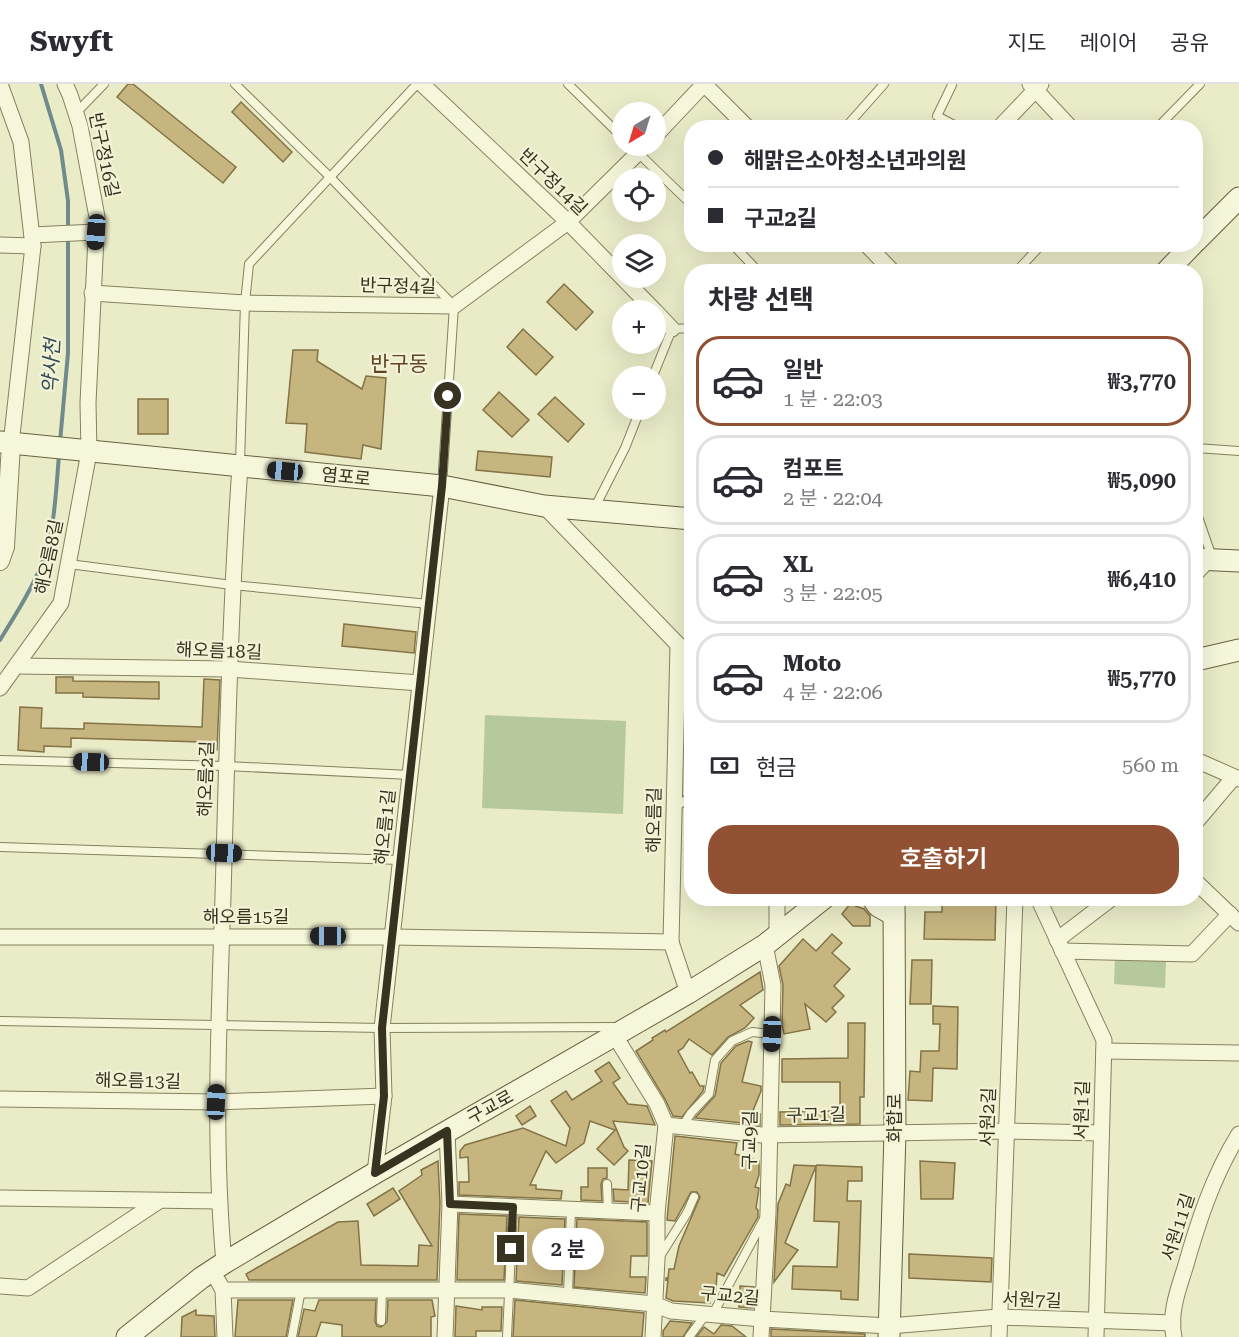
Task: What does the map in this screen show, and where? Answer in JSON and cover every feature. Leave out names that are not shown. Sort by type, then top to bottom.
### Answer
[{"type":"main road","points":[[1203,233],[1239,198]]},
{"type":"main road","points":[[1173,264],[1185,252]]},
{"type":"main road","name":"염포로","points":[[6,443],[442,486],[544,506],[684,518]]},
{"type":"main road","points":[[1204,559],[1239,561]]},
{"type":"main road","points":[[1203,658],[1239,650]]},
{"type":"main road","name":"구교로","points":[[128,1337],[147,1320],[219,1267],[375,1173],[688,993],[771,940],[815,906]]},
{"type":"main road","points":[[878,906],[894,907]]},
{"type":"main road","name":"화합로","points":[[889,1331],[895,1133],[894,907]]},
{"type":"street","points":[[0,84],[21,142],[33,240],[6,443],[5,547],[0,561]]},
{"type":"street","name":"반구정16길","points":[[64,84],[76,113],[90,173],[97,217],[88,403],[89,452]]},
{"type":"street","name":"반구정14길","points":[[422,84],[568,222],[644,300]]},
{"type":"street","points":[[666,124],[704,84],[740,120]]},
{"type":"street","points":[[1006,120],[1035,86],[1064,120]]},
{"type":"street","name":"반구정4길","points":[[92,293],[245,303],[454,306],[568,222],[630,156]]},
{"type":"street","points":[[0,245],[96,232]]},
{"type":"street","name":"반구정14길","points":[[666,322],[672,328]]},
{"type":"street","name":"해오름8길","points":[[0,688],[61,603],[89,452]]},
{"type":"street","name":"해오름2길","points":[[219,1267],[216,1102],[232,585],[240,466]]},
{"type":"street","name":"해오름1길","points":[[375,1173],[384,1096],[382,1028],[442,486]]},
{"type":"street","points":[[544,506],[684,651]]},
{"type":"street","name":"해오름길","points":[[678,645],[671,942],[688,993]]},
{"type":"street","name":"해오름18길","points":[[16,666],[229,669],[420,683]]},
{"type":"street","points":[[1203,763],[1236,778],[1203,814]]},
{"type":"street","points":[[1060,945],[1192,954],[1234,919],[1203,889]]},
{"type":"street","points":[[771,940],[776,906]]},
{"type":"street","name":"서원2길","points":[[999,1337],[1015,906]]},
{"type":"street","name":"서원1길","points":[[1042,906],[1104,1040],[1096,1329]]},
{"type":"street","points":[[1060,945],[1103,906]]},
{"type":"street","name":"해오름15길","points":[[0,937],[392,937],[671,942]]},
{"type":"street","name":"구교9길","points":[[761,1337],[768,1213],[772,1034],[771,940]]},
{"type":"street","name":"구교10길","points":[[623,1032],[666,1125],[657,1213],[653,1337]]},
{"type":"street","points":[[1104,1050],[1239,1053]]},
{"type":"street","name":"해오름13길","points":[[0,1099],[216,1102],[384,1096]]},
{"type":"street","name":"구교1길","points":[[666,1125],[769,1135],[1008,1131],[1101,1133]]},
{"type":"street","points":[[445,1337],[450,1204],[447,1131]]},
{"type":"street","name":"서원11길","points":[[1173,1330],[1174,1305],[1198,1223],[1214,1182],[1239,1134]]},
{"type":"street","points":[[0,1198],[219,1201]]},
{"type":"street","points":[[0,1286],[28,1288],[159,1201]]},
{"type":"street","points":[[450,1204],[657,1213]]},
{"type":"street","points":[[219,1267],[223,1290],[225,1337]]},
{"type":"street","name":"구교2길","points":[[223,1290],[509,1290],[654,1304],[671,1311],[889,1331]]},
{"type":"street","name":"서원7길","points":[[889,1331],[999,1317],[1096,1329],[1173,1330]]},
{"type":"lane","points":[[76,113],[104,84]]},
{"type":"lane","points":[[235,84],[330,177],[454,306],[442,486]]},
{"type":"lane","points":[[240,466],[245,303],[249,264],[417,84]]},
{"type":"lane","points":[[568,84],[612,127]]},
{"type":"lane","points":[[851,120],[884,84]]},
{"type":"lane","points":[[1164,120],[1200,84]]},
{"type":"lane","points":[[945,120],[937,116],[952,85]]},
{"type":"lane","points":[[646,156],[684,197]]},
{"type":"lane","points":[[740,252],[751,264]]},
{"type":"lane","points":[[1023,264],[1035,252]]},
{"type":"lane","points":[[657,366],[672,328],[684,328]]},
{"type":"lane","points":[[594,510],[626,448],[636,420]]},
{"type":"lane","points":[[1203,448],[1239,451]]},
{"type":"lane","points":[[69,564],[232,585],[429,604]]},
{"type":"lane","points":[[0,760],[226,766],[410,775]]},
{"type":"lane","points":[[673,808],[684,801]]},
{"type":"lane","points":[[0,847],[401,860]]},
{"type":"lane","points":[[0,1021],[623,1032]]},
{"type":"lane","points":[[682,1127],[691,1113],[709,1094],[715,1060],[732,1041],[752,1032],[772,1034]]},
{"type":"lane","points":[[607,1184],[608,1212]]},
{"type":"lane","points":[[657,1259],[687,1213],[694,1197]]},
{"type":"lane","points":[[507,1337],[513,1207]]},
{"type":"lane","points":[[567,1295],[571,1210]]},
{"type":"lane","points":[[689,1337],[710,1314],[768,1213]]},
{"type":"lane","points":[[292,1337],[301,1290]]},
{"type":"lane","points":[[381,1321],[382,1291]]},
{"type":"green space","points":[[485,715],[626,721],[623,814],[482,808]]},
{"type":"green space","points":[[1115,958],[1166,961],[1165,988],[1114,984]]},
{"type":"building","points":[[128,84],[133,84],[236,167],[223,183],[117,97]]},
{"type":"building","points":[[241,102],[292,152],[283,162],[232,112]]},
{"type":"building","points":[[564,284],[593,312],[576,330],[547,302]]},
{"type":"building","points":[[523,329],[553,357],[536,375],[507,347]]},
{"type":"building","points":[[293,350],[318,350],[317,361],[362,389],[366,376],[386,378],[381,449],[363,445],[361,459],[305,452],[307,424],[286,423]]},
{"type":"building","points":[[499,392],[529,420],[512,437],[483,410]]},
{"type":"building","points":[[555,397],[584,424],[568,442],[538,414]]},
{"type":"building","points":[[138,399],[168,399],[168,434],[138,434]]},
{"type":"building","points":[[478,451],[552,457],[550,477],[476,470]]},
{"type":"building","points":[[344,624],[416,632],[414,653],[342,646]]},
{"type":"building","points":[[56,677],[73,677],[73,681],[159,682],[159,699],[83,697],[83,693],[56,693]]},
{"type":"building","points":[[204,679],[220,680],[217,750],[201,749],[201,742],[71,738],[71,747],[44,746],[44,752],[18,750],[20,707],[42,708],[41,728],[84,729],[84,723],[202,727]]},
{"type":"building","points":[[848,906],[864,909],[870,916],[870,926],[853,926],[842,914]]},
{"type":"building","points":[[942,906],[996,906],[995,940],[924,939],[925,912],[942,912]]},
{"type":"building","points":[[832,934],[842,943],[832,953],[850,969],[834,986],[844,996],[832,1008],[836,1012],[826,1022],[805,1004],[810,1029],[784,1034],[782,1025],[783,985],[779,966],[803,939],[816,951]]},
{"type":"building","points":[[912,960],[932,960],[931,1004],[910,1004]]},
{"type":"building","points":[[760,972],[763,990],[740,1005],[754,1018],[745,1028],[728,1037],[712,1055],[689,1039],[678,1051],[690,1073],[692,1072],[700,1086],[704,1086],[703,1091],[682,1117],[673,1116],[636,1051],[653,1040],[652,1038],[665,1030],[666,1032]]},
{"type":"building","points":[[933,1006],[958,1007],[957,1069],[933,1068],[932,1101],[908,1100],[910,1071],[920,1072],[921,1051],[939,1051],[940,1024],[933,1024]]},
{"type":"building","points":[[848,1023],[865,1023],[864,1097],[860,1097],[860,1124],[780,1125],[780,1112],[840,1111],[840,1082],[782,1082],[782,1059],[848,1058]]},
{"type":"building","points":[[748,1041],[752,1042],[742,1082],[761,1086],[752,1113],[760,1114],[760,1125],[695,1118],[715,1096],[721,1063],[736,1046]]},
{"type":"building","points":[[609,1062],[620,1078],[613,1083],[628,1104],[647,1106],[655,1125],[613,1121],[628,1151],[614,1165],[597,1149],[615,1130],[590,1121],[584,1143],[556,1163],[546,1151],[530,1185],[536,1185],[536,1189],[562,1191],[561,1199],[459,1195],[459,1182],[469,1182],[468,1157],[460,1158],[460,1151],[465,1145],[523,1128],[566,1146],[570,1128],[551,1101],[566,1091],[572,1100],[602,1081],[595,1071]]},
{"type":"building","points":[[530,1106],[536,1116],[522,1125],[516,1116]]},
{"type":"building","points":[[675,1136],[737,1143],[735,1154],[759,1161],[759,1175],[755,1187],[759,1188],[756,1208],[758,1217],[724,1276],[717,1273],[716,1290],[711,1290],[710,1303],[673,1301],[666,1298],[668,1279],[666,1278],[668,1278],[669,1269],[674,1269],[679,1246],[700,1197],[697,1192],[691,1192],[675,1221],[667,1220]]},
{"type":"building","points":[[629,1160],[652,1161],[648,1203],[614,1201],[613,1189],[628,1190]]},
{"type":"building","points":[[438,1161],[440,1203],[437,1280],[249,1280],[246,1274],[338,1222],[358,1221],[361,1265],[418,1266],[419,1245],[432,1246],[399,1191],[422,1175],[421,1170]]},
{"type":"building","points":[[920,1161],[955,1163],[953,1199],[921,1199]]},
{"type":"building","points":[[794,1165],[816,1166],[785,1243],[798,1250],[774,1282],[778,1204],[786,1184],[790,1186]]},
{"type":"building","points":[[817,1165],[862,1167],[862,1181],[848,1181],[847,1201],[861,1201],[858,1300],[841,1299],[841,1291],[792,1289],[793,1266],[837,1267],[839,1222],[814,1221]]},
{"type":"building","points":[[588,1168],[607,1168],[607,1178],[603,1179],[601,1184],[602,1201],[581,1200],[581,1187],[588,1187]]},
{"type":"building","points":[[393,1188],[400,1199],[374,1216],[367,1204]]},
{"type":"building","points":[[459,1214],[507,1216],[504,1280],[457,1280]]},
{"type":"building","points":[[519,1217],[565,1219],[562,1285],[516,1281]]},
{"type":"building","points":[[577,1219],[647,1222],[647,1256],[631,1256],[630,1277],[646,1277],[645,1293],[574,1287]]},
{"type":"building","points":[[909,1254],[992,1258],[991,1282],[909,1278]]},
{"type":"building","points":[[740,1286],[754,1287],[753,1308],[739,1307]]},
{"type":"building","points":[[238,1300],[293,1300],[286,1337],[235,1337]]},
{"type":"building","points":[[319,1300],[376,1300],[375,1321],[377,1326],[381,1327],[387,1322],[388,1300],[432,1300],[435,1316],[431,1317],[431,1337],[342,1337],[342,1325],[321,1322],[316,1337],[298,1337],[304,1309],[315,1311]]},
{"type":"building","points":[[515,1300],[644,1313],[642,1337],[513,1337]]},
{"type":"building","points":[[456,1306],[482,1310],[482,1307],[502,1307],[501,1331],[476,1331],[476,1337],[455,1337]]},
{"type":"building","points":[[196,1310],[196,1315],[214,1316],[215,1337],[181,1337],[182,1317]]},
{"type":"building","points":[[670,1321],[692,1323],[683,1337],[663,1337],[663,1331]]},
{"type":"building","points":[[721,1325],[732,1326],[746,1337],[696,1337],[704,1327],[714,1334]]},
{"type":"building","points":[[771,1329],[865,1334],[865,1337],[771,1337]]},
{"type":"waterway","name":"약사천","points":[[41,84],[61,150],[68,201],[68,229]]},
{"type":"waterway","name":"약사천","points":[[60,442],[68,353],[68,236]]},
{"type":"waterway","name":"약사천","points":[[0,640],[29,591],[43,561],[53,522],[59,455]]},
{"type":"district","name":"반구동","points":[[399,364]]},
{"type":"route","points":[[448,396],[442,486],[382,1028],[384,1096],[375,1173],[447,1131],[450,1204],[513,1207],[511,1249]]}]
